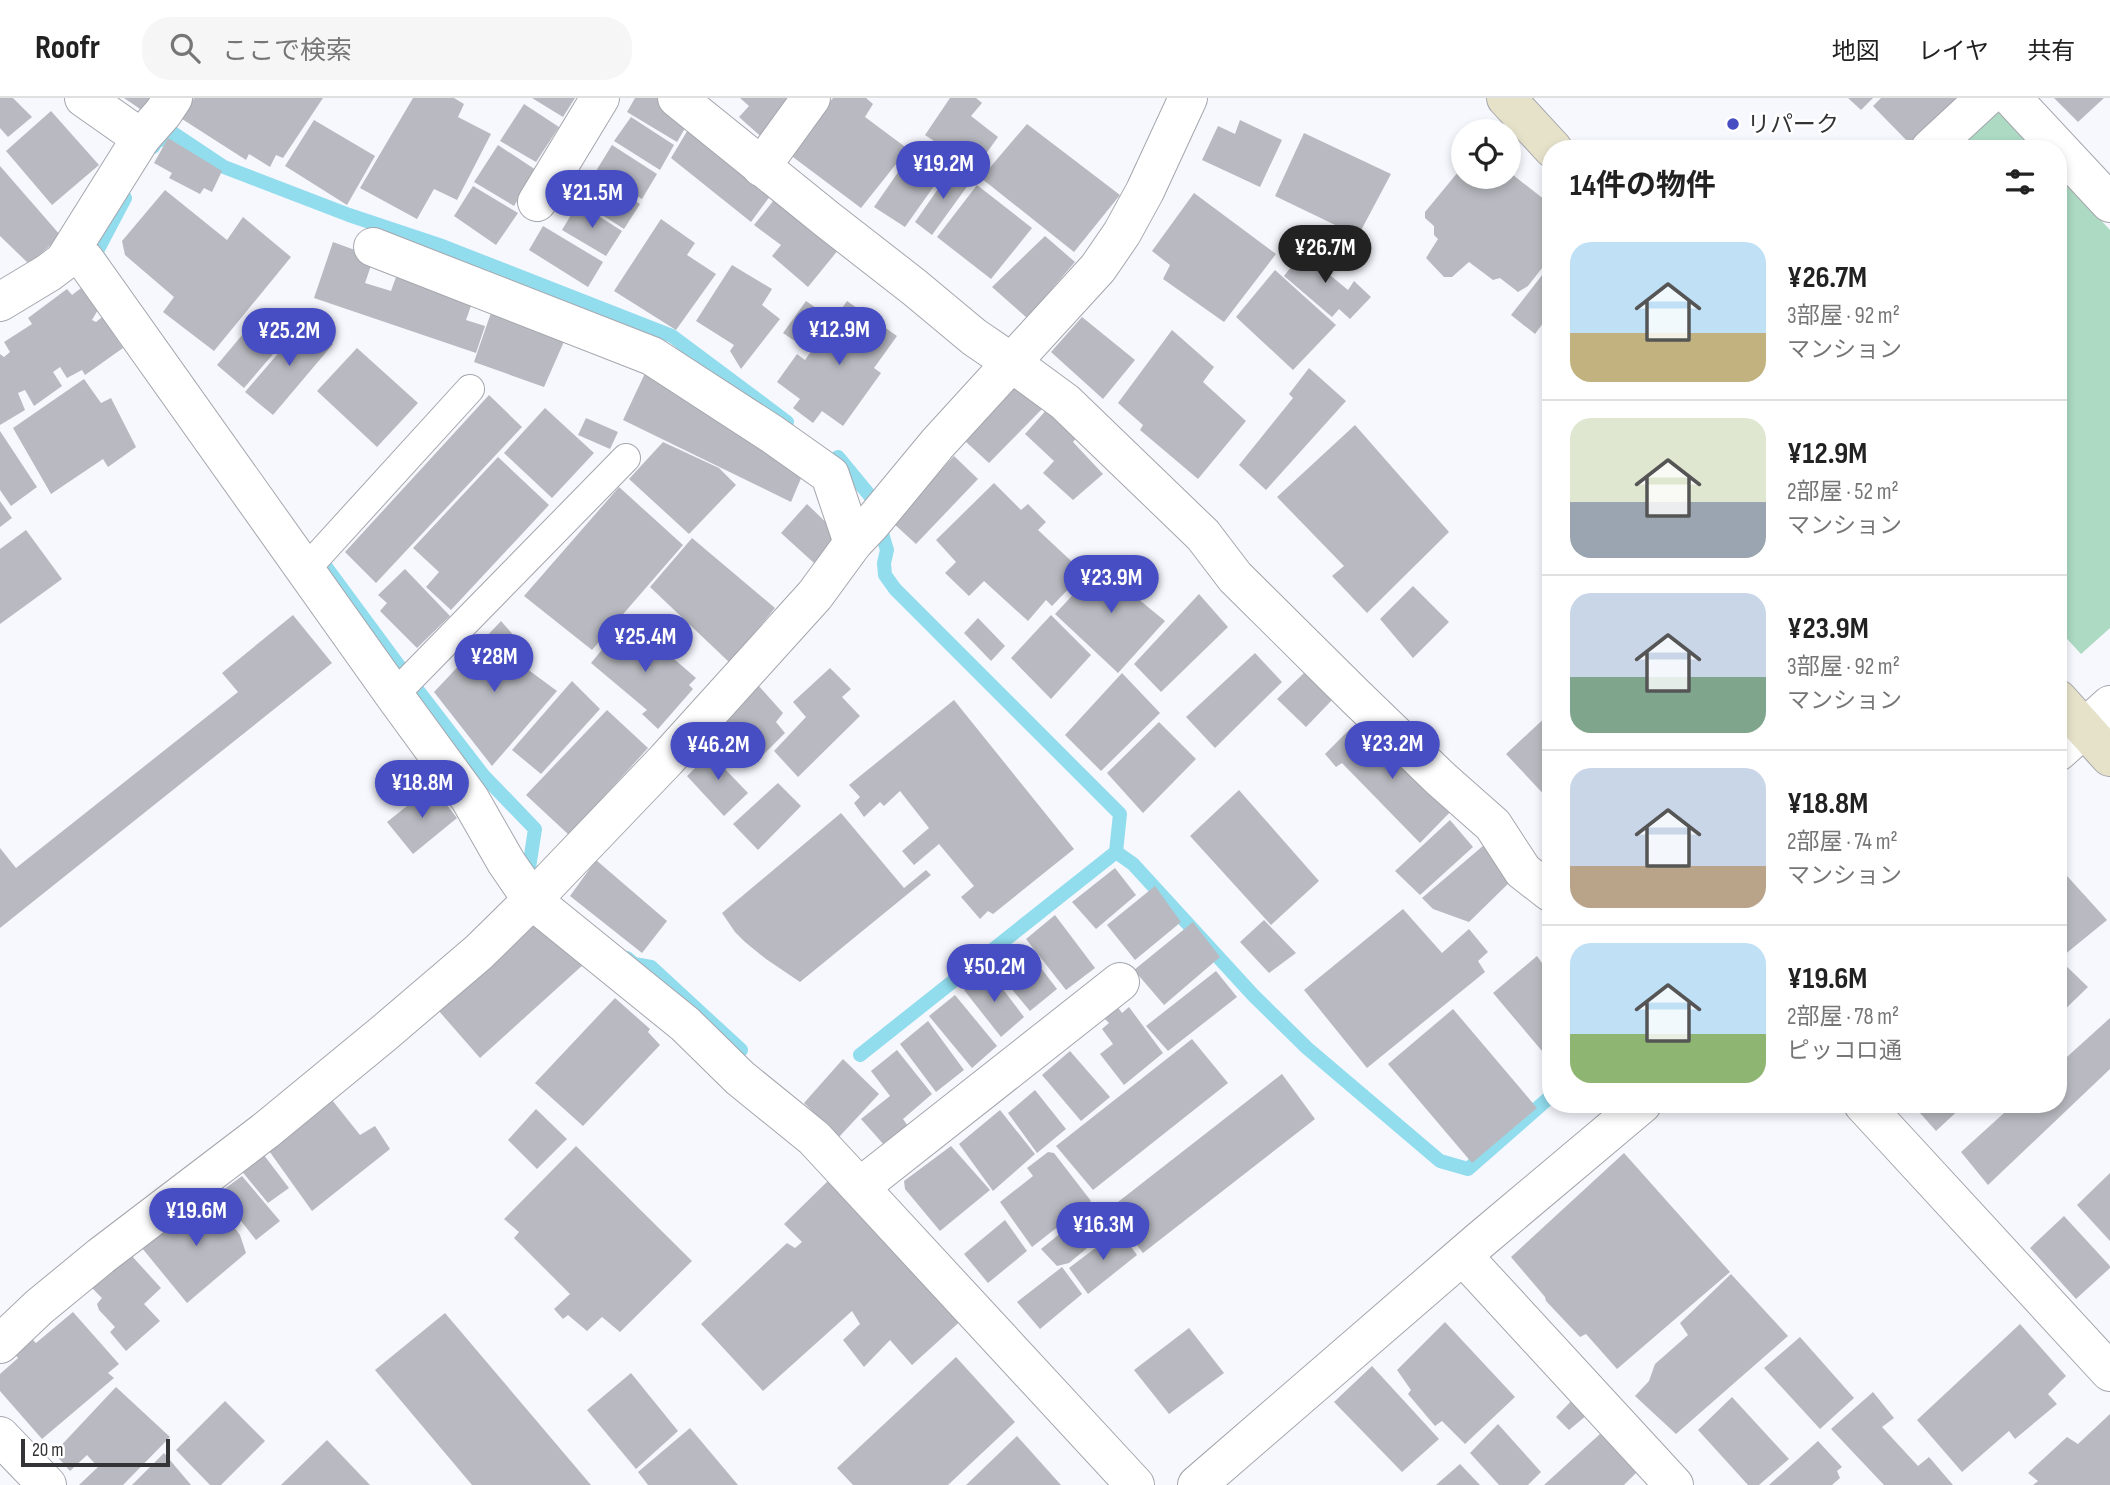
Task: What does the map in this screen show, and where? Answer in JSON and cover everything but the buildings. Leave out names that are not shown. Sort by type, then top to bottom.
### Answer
[{"type":"street","points":[[84,98],[141,138]]},
{"type":"street","points":[[0,302],[64,261],[141,138],[173,98]]},
{"type":"street","points":[[537,202],[600,98]]},
{"type":"street","points":[[677,98],[974,337],[1065,402],[1203,535],[1236,577],[1354,695],[1493,825],[1523,871],[1542,886]]},
{"type":"street","points":[[761,167],[811,98]]},
{"type":"street","points":[[0,1344],[100,1256],[265,1131],[479,952],[532,901],[666,760],[815,595],[853,543],[938,443],[1098,268],[1122,233],[1145,191],[1188,98]]},
{"type":"street","points":[[1940,140],[1985,98]]},
{"type":"street","points":[[2012,98],[2051,140]]},
{"type":"street","points":[[1513,100],[1546,140]]},
{"type":"street","points":[[2067,157],[2110,203]]},
{"type":"street","points":[[373,247],[652,356],[830,475],[853,543]]},
{"type":"street","points":[[69,252],[85,260],[103,288],[314,561],[405,684],[506,862],[532,901],[685,1024],[740,1078],[814,1138],[1128,1478]]},
{"type":"street","points":[[2067,709],[2091,736]]},
{"type":"street","points":[[860,1186],[1120,982]]},
{"type":"street","points":[[1197,1485],[1631,1113]]},
{"type":"street","points":[[1871,1113],[2110,1372]]},
{"type":"street","points":[[1463,1256],[1674,1485]]},
{"type":"street","points":[[0,1436],[47,1485]]},
{"type":"lane","points":[[314,561],[470,389]]},
{"type":"lane","points":[[405,684],[626,458]]},
{"type":"green space","points":[[1993,104],[2027,140],[1953,140]]},
{"type":"green space","points":[[2067,184],[2110,230],[2110,628],[2081,654],[2067,639]]},
{"type":"waterway","points":[[153,147],[155,143],[173,133],[224,167],[349,215],[442,246],[672,336],[787,422]]},
{"type":"waterway","points":[[103,263],[96,253],[125,198]]},
{"type":"waterway","points":[[838,457],[871,497],[887,550],[885,575],[895,589],[1120,814],[1116,852]]},
{"type":"waterway","points":[[320,559],[483,775],[535,829],[529,868],[536,876]]},
{"type":"waterway","points":[[860,1055],[1116,852],[1133,864],[1253,995],[1307,1048],[1440,1161],[1468,1169],[1542,1104]]},
{"type":"waterway","points":[[627,958],[634,964],[651,967],[741,1050]]},
{"type":"place","name":"リパーク","points":[[1733,124]]}]
